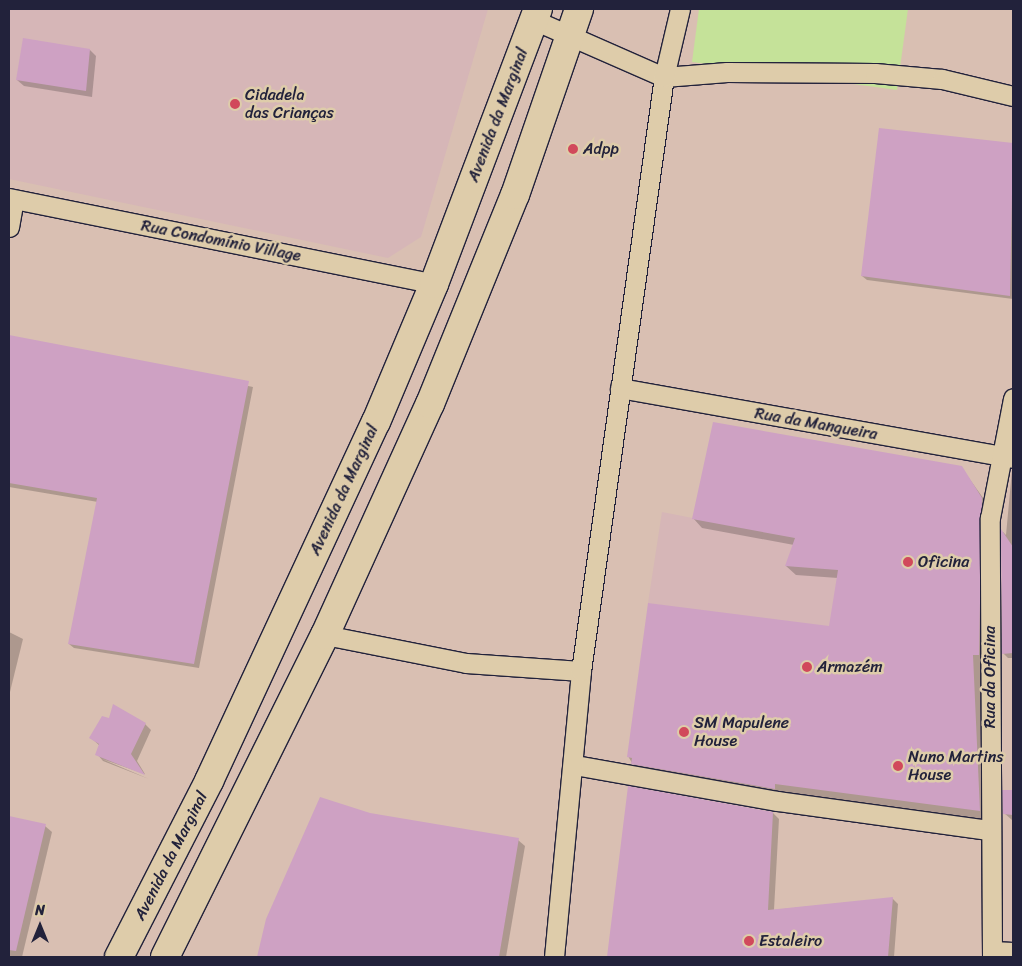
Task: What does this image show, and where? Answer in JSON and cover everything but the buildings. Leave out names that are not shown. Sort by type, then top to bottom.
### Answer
[{"type":"main road","name":"Avenida da Marginal","points":[[119,957],[291,608],[434,284],[536,14]]},
{"type":"main road","points":[[165,957],[325,635],[471,304],[575,21]]},
{"type":"street","points":[[554,957],[575,765],[581,671],[664,77],[680,9]]},
{"type":"street","points":[[536,14],[575,21],[664,77],[727,72],[876,73],[942,79],[1013,96]]},
{"type":"street","points":[[9,227],[11,199]]},
{"type":"street","name":"Rua Condomínio Village","points":[[11,199],[434,284]]},
{"type":"street","name":"Rua da Mangueira","points":[[620,388],[1007,458]]},
{"type":"street","name":"Rua da Oficina","points":[[992,954],[990,518],[1007,458],[1013,398]]},
{"type":"street","points":[[325,635],[466,663],[581,671]]},
{"type":"street","points":[[575,765],[777,801],[990,830]]},
{"type":"street","points":[[992,954],[1013,952]]},
{"type":"shaded area","name":"Cidadela das Crianças","points":[[9,9],[488,9],[421,237],[388,258],[9,179]]},
{"type":"shaded area","points":[[662,512],[795,538],[789,566],[842,570],[828,632],[648,603]]},
{"type":"green space","points":[[699,9],[908,9],[897,90],[692,62]]},
{"type":"place","name":"Cidadela das Crianças","points":[[235,104]]},
{"type":"place","name":"Adpp","points":[[573,149]]},
{"type":"place","name":"Oficina","points":[[908,562]]},
{"type":"place","name":"Armazém","points":[[807,667]]},
{"type":"place","name":"SM Mapulene House","points":[[684,732]]},
{"type":"place","name":"Nuno Martins House","points":[[898,766]]},
{"type":"place","name":"Estaleiro","points":[[749,941]]}]
